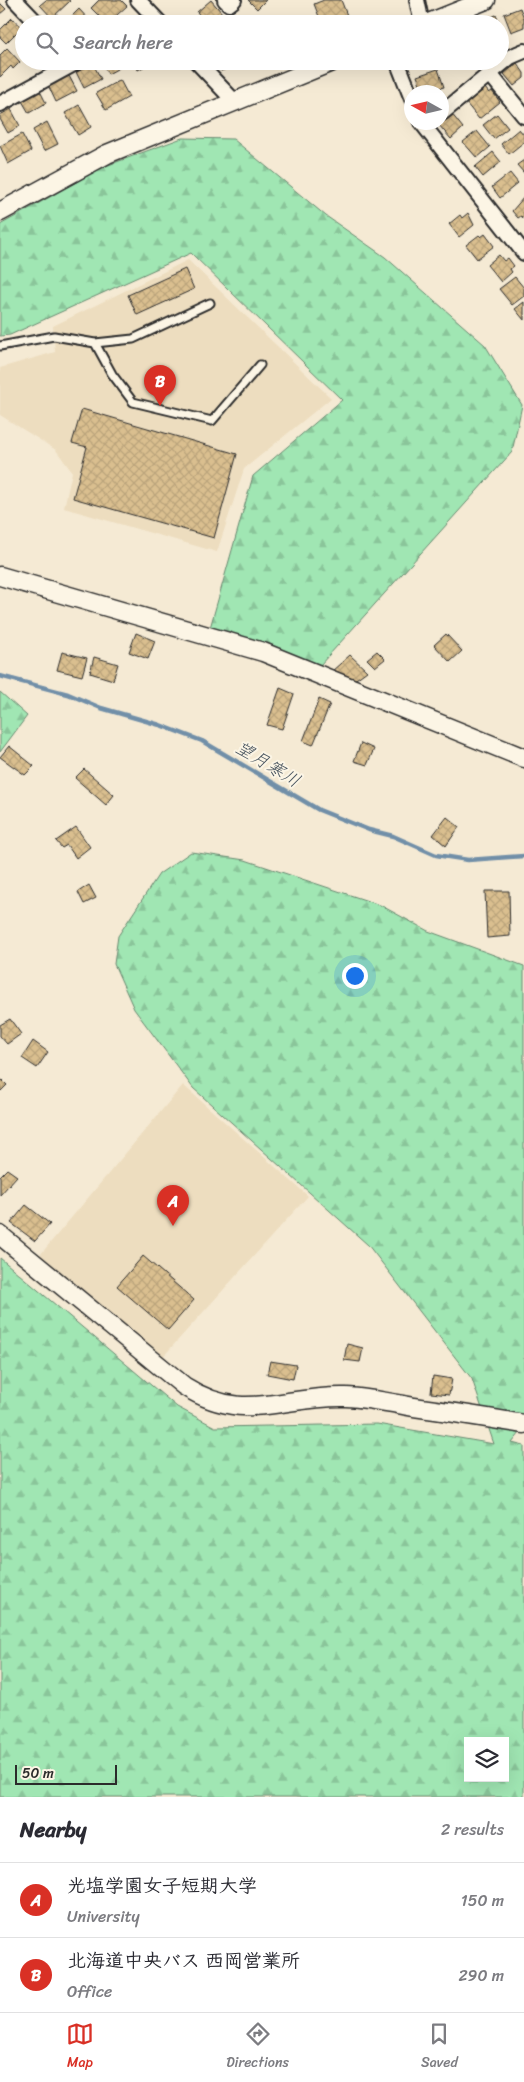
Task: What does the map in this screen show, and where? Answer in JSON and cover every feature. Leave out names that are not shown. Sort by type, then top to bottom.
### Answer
[{"type":"street","points":[[15,0],[29,15]]},
{"type":"street","points":[[138,0],[150,15]]},
{"type":"street","points":[[225,0],[229,4],[234,0]]},
{"type":"street","points":[[417,0],[420,15]]},
{"type":"street","points":[[448,15],[486,0]]},
{"type":"street","points":[[509,57],[524,51]]},
{"type":"street","points":[[0,103],[61,70]]},
{"type":"street","points":[[205,70],[234,101]]},
{"type":"street","points":[[0,212],[107,154],[312,70]]},
{"type":"street","points":[[401,70],[407,85]]},
{"type":"street","points":[[449,107],[494,70]]},
{"type":"street","points":[[490,74],[524,116]]},
{"type":"street","points":[[430,130],[524,253]]},
{"type":"street","points":[[0,576],[262,652],[524,758]]},
{"type":"street","points":[[0,1235],[184,1386],[204,1399],[235,1407],[253,1407],[314,1398],[356,1398],[524,1424]]},
{"type":"lane","points":[[0,346],[54,336],[94,343],[133,339],[210,303]]},
{"type":"lane","points":[[94,343],[112,374],[133,402],[212,421],[260,365]]},
{"type":"shaded area","points":[[188,260],[331,398],[244,469],[217,552],[64,508],[72,472],[56,450],[0,415],[0,368],[55,352],[53,326]]},
{"type":"shaded area","points":[[183,1085],[308,1196],[160,1360],[40,1255]]},
{"type":"green space","points":[[182,138],[233,139],[326,216],[385,257],[485,345],[522,405],[512,452],[320,665],[210,628],[253,476],[342,400],[191,253],[10,335],[0,336],[0,225],[103,167]]},
{"type":"green space","points":[[0,692],[27,716],[0,752]]},
{"type":"green space","points":[[191,852],[245,860],[380,905],[428,931],[524,966],[524,1428],[512,1443],[524,1446],[524,1797],[0,1797],[0,1258],[177,1407],[215,1427],[377,1424],[494,1444],[472,1379],[368,1245],[193,1088],[134,1009],[114,964],[118,936],[159,874]]},
{"type":"building","points":[[46,0],[70,1],[55,15],[49,15],[40,5]]},
{"type":"building","points":[[99,0],[121,0],[127,6],[117,15],[98,15],[91,8]]},
{"type":"building","points":[[211,0],[224,15],[200,15],[197,12]]},
{"type":"building","points":[[248,0],[266,0],[257,9]]},
{"type":"building","points":[[324,0],[341,0],[347,15],[318,15],[314,4]]},
{"type":"building","points":[[0,3],[6,9],[0,14]]},
{"type":"building","points":[[520,8],[524,18],[524,27],[511,32],[509,15],[504,14]]},
{"type":"building","points":[[79,9],[84,15],[73,15]]},
{"type":"building","points":[[12,18],[15,21],[15,34],[6,43],[0,37],[0,30]]},
{"type":"building","points":[[7,48],[15,57],[15,67],[13,69],[11,66],[0,77],[0,55]]},
{"type":"building","points":[[517,63],[524,73],[524,78],[514,86],[504,74]]},
{"type":"building","points":[[80,70],[96,70],[101,79],[84,88],[76,72]]},
{"type":"building","points":[[106,70],[115,70],[108,74]]},
{"type":"building","points":[[438,70],[443,85],[420,85],[417,76]]},
{"type":"building","points":[[68,74],[77,91],[56,102],[48,85]]},
{"type":"building","points":[[120,80],[129,97],[106,110],[96,93]]},
{"type":"building","points":[[485,88],[489,93],[492,91],[500,102],[479,119],[466,103]]},
{"type":"building","points":[[40,91],[46,103],[29,113],[22,101]]},
{"type":"building","points":[[79,105],[91,127],[78,135],[65,113]]},
{"type":"building","points":[[11,109],[20,126],[8,133],[0,119],[0,115]]},
{"type":"building","points":[[451,113],[463,128],[451,139],[443,130],[449,130],[449,115]]},
{"type":"building","points":[[497,114],[508,128],[494,139],[483,125]]},
{"type":"building","points":[[47,122],[58,144],[44,151],[33,130]]},
{"type":"building","points":[[519,129],[524,135],[524,142],[509,154],[501,144]]},
{"type":"building","points":[[477,131],[490,147],[477,158],[463,142]]},
{"type":"building","points":[[22,134],[31,151],[8,164],[0,146]]},
{"type":"building","points":[[493,152],[501,162],[483,177],[475,167]]},
{"type":"building","points":[[524,160],[524,173],[517,165]]},
{"type":"building","points":[[510,173],[518,183],[500,198],[492,187]]},
{"type":"building","points":[[524,197],[524,219],[521,216],[518,218],[512,211]]},
{"type":"building","points":[[468,213],[474,225],[459,237],[449,224],[460,215],[462,218]]},
{"type":"building","points":[[485,234],[494,246],[477,259],[466,245],[479,235],[481,237]]},
{"type":"building","points":[[499,255],[504,261],[508,258],[514,266],[510,269],[512,272],[501,282],[487,265]]},
{"type":"building","points":[[185,269],[194,289],[137,315],[128,295]]},
{"type":"building","points":[[515,277],[524,288],[524,296],[512,305],[499,289]]},
{"type":"building","points":[[524,302],[524,320],[515,309]]},
{"type":"building","points":[[82,409],[237,454],[214,538],[73,498],[87,447],[72,443]]},
{"type":"building","points":[[136,633],[155,641],[148,659],[129,652]]},
{"type":"building","points":[[446,634],[462,651],[450,662],[434,645]]},
{"type":"building","points":[[377,651],[385,659],[375,667],[367,659]]},
{"type":"building","points":[[62,652],[87,658],[82,676],[57,670]]},
{"type":"building","points":[[350,655],[367,671],[356,679],[332,671]]},
{"type":"building","points":[[94,657],[118,664],[113,680],[90,673]]},
{"type":"building","points":[[280,688],[294,694],[282,729],[267,725]]},
{"type":"building","points":[[319,699],[330,704],[313,745],[303,741]]},
{"type":"building","points":[[361,743],[374,749],[367,765],[354,761]]},
{"type":"building","points":[[9,746],[34,766],[25,775],[0,757]]},
{"type":"building","points":[[84,769],[114,795],[106,805],[75,778]]},
{"type":"building","points":[[447,817],[459,827],[446,846],[433,835]]},
{"type":"building","points":[[76,827],[90,847],[76,858],[67,845],[62,848],[56,841]]},
{"type":"building","points":[[89,885],[96,898],[84,904],[78,892]]},
{"type":"building","points":[[485,891],[509,891],[510,936],[487,938]]},
{"type":"building","points":[[10,1019],[21,1034],[7,1044],[0,1036],[0,1025]]},
{"type":"building","points":[[33,1041],[48,1052],[37,1068],[22,1058]]},
{"type":"building","points":[[0,1078],[7,1085],[1,1091],[0,1090]]},
{"type":"building","points":[[7,1169],[17,1176],[0,1195],[0,1176]]},
{"type":"building","points":[[26,1205],[50,1224],[35,1241],[11,1223]]},
{"type":"building","points":[[143,1256],[194,1300],[168,1330],[117,1286]]},
{"type":"building","points":[[347,1344],[363,1348],[360,1362],[344,1360]]},
{"type":"building","points":[[270,1361],[296,1365],[293,1379],[267,1374]]},
{"type":"building","points":[[433,1376],[452,1379],[449,1395],[431,1393]]},
{"type":"waterway","name":"望月寒川","points":[[0,676],[68,694],[101,708],[160,725],[202,741],[319,810],[369,830],[393,836],[436,855],[468,860],[524,856]]},
{"type":"place","name":"北海道中央バス 西岡営業所","points":[[160,406]]},
{"type":"place","name":"光塩学園女子短期大学","points":[[173,1226]]}]
